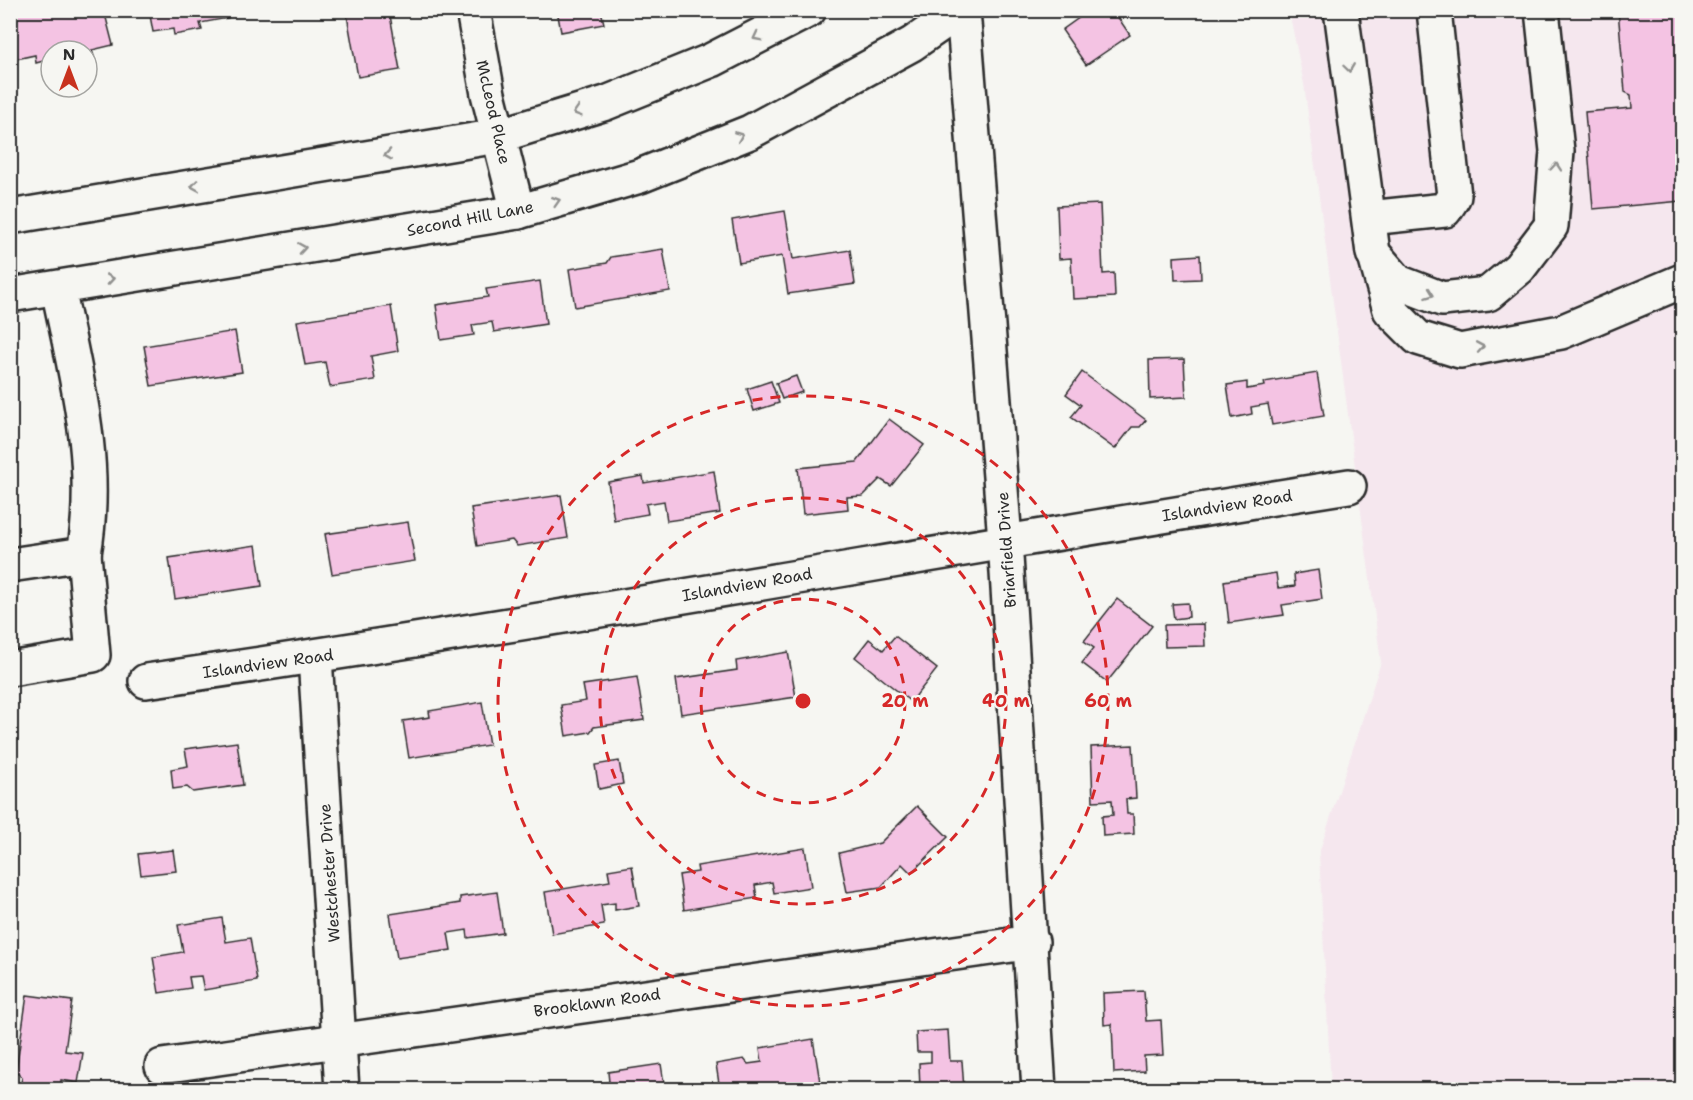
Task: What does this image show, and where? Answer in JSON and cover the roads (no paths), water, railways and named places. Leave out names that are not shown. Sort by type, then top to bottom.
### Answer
[{"type":"street","name":"McLeod Place","points":[[473,10],[498,136],[518,212]]},
{"type":"street","points":[[10,216],[498,136],[606,103],[712,60],[809,10]]},
{"type":"street","name":"Second Hill Lane","points":[[10,295],[518,212],[640,176],[750,132],[912,45],[962,10]]},
{"type":"street","name":"Briarfield Drive","points":[[962,10],[1005,540],[1032,942],[1039,1089]]},
{"type":"street","points":[[1341,10],[1373,253],[1390,310],[1418,338],[1460,351],[1561,332],[1683,281]]},
{"type":"street","points":[[1369,218],[1445,210],[1454,196],[1434,10]]},
{"type":"street","points":[[1373,253],[1398,282],[1442,299],[1488,294],[1519,268],[1551,225],[1557,150],[1542,10]]},
{"type":"street","points":[[10,669],[93,655],[84,554],[89,527],[89,441],[58,288]]},
{"type":"street","name":"Islandview Road","points":[[146,681],[315,657],[1005,540],[1349,486]]},
{"type":"street","points":[[10,566],[84,554]]},
{"type":"street","name":"Westchester Drive","points":[[315,657],[342,1089]]},
{"type":"street","name":"Brooklawn Road","points":[[162,1066],[1032,942]]}]
